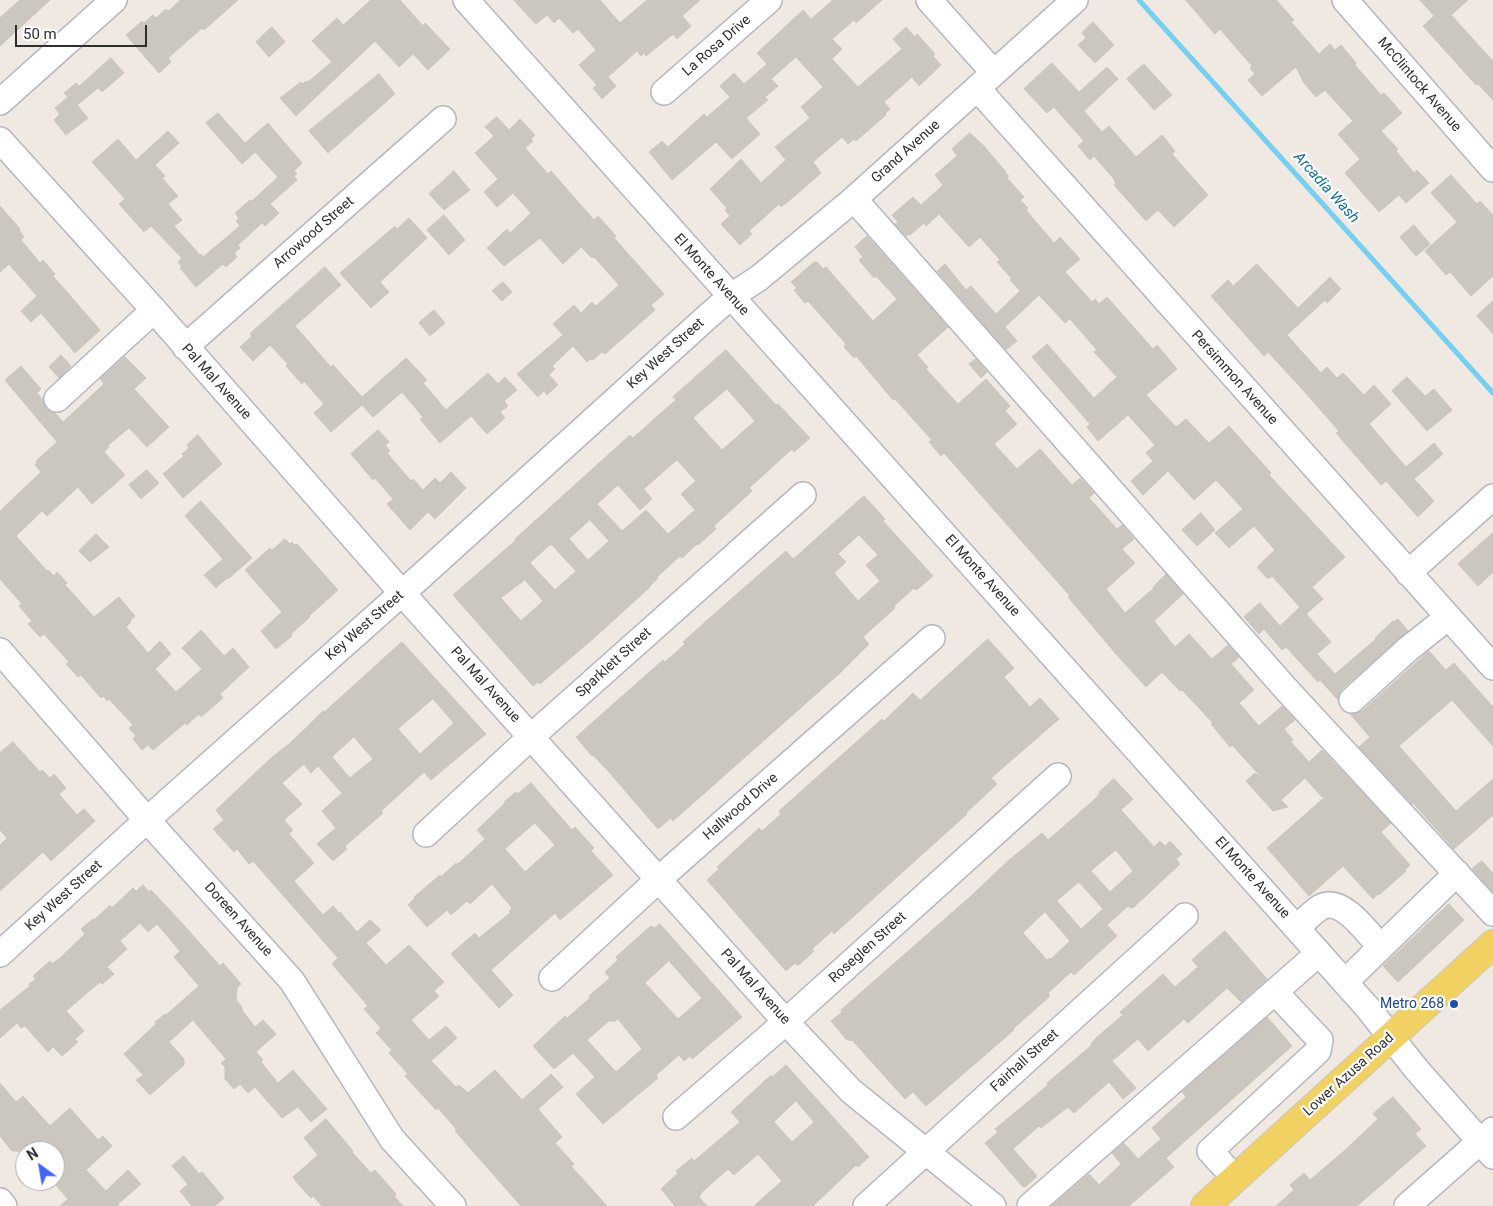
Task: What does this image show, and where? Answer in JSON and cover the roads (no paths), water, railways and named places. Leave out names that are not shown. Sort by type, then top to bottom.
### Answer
[{"type":"main road","name":"Lower Azusa Road","points":[[1205,1206],[1363,1060],[1392,1037],[1493,944]]},
{"type":"street","points":[[0,102],[114,0]]},
{"type":"street","name":"El Monte Avenue","points":[[466,0],[1345,982],[1392,1037],[1417,1070],[1488,1142]]},
{"type":"street","name":"La Rosa Drive","points":[[664,92],[769,0]]},
{"type":"street","name":"Persimmon Avenue","points":[[929,0],[985,80],[1408,573],[1493,667]]},
{"type":"street","name":"Grand Avenue","points":[[730,297],[760,278],[854,199],[1075,0]]},
{"type":"street","name":"McClintock Avenue","points":[[1345,0],[1493,169]]},
{"type":"street","name":"Arrowood Street","points":[[185,348],[443,119]]},
{"type":"street","name":"Pal Mal Avenue","points":[[0,140],[154,310],[185,348],[402,593],[786,1022],[851,1091],[993,1206]]},
{"type":"street","points":[[854,199],[1286,689],[1493,912]]},
{"type":"street","name":"Key West Street","points":[[0,954],[146,820],[402,593],[730,297]]},
{"type":"street","points":[[57,399],[154,310]]},
{"type":"street","name":"Sparklett Street","points":[[426,834],[532,736],[803,494]]},
{"type":"street","points":[[1408,573],[1493,497]]},
{"type":"street","points":[[1352,700],[1408,649],[1447,618]]},
{"type":"street","name":"Hallwood Drive","points":[[552,978],[659,879],[932,638]]},
{"type":"street","name":"Doreen Avenue","points":[[0,651],[146,820],[292,981],[392,1139],[453,1206]]},
{"type":"street","name":"Roseglen Street","points":[[676,1117],[786,1022],[1058,776]]},
{"type":"street","points":[[1345,982],[1457,873]]},
{"type":"street","points":[[1297,928],[1321,907],[1337,906],[1346,910],[1380,947]]},
{"type":"street","name":"Fairhall Street","points":[[866,1206],[1185,916]]},
{"type":"street","points":[[1030,1206],[1319,953]]},
{"type":"street","points":[[1235,1178],[1210,1151],[1318,1051],[1320,1045],[1320,1040],[1275,992]]},
{"type":"street","points":[[1407,1206],[1488,1142]]},
{"type":"street","points":[[0,1201],[4,1206]]},
{"type":"waterway","name":"Arcadia Wash","points":[[1139,0],[1493,393]]},
{"type":"place","name":"Metro 268","points":[[1454,1004]]}]
